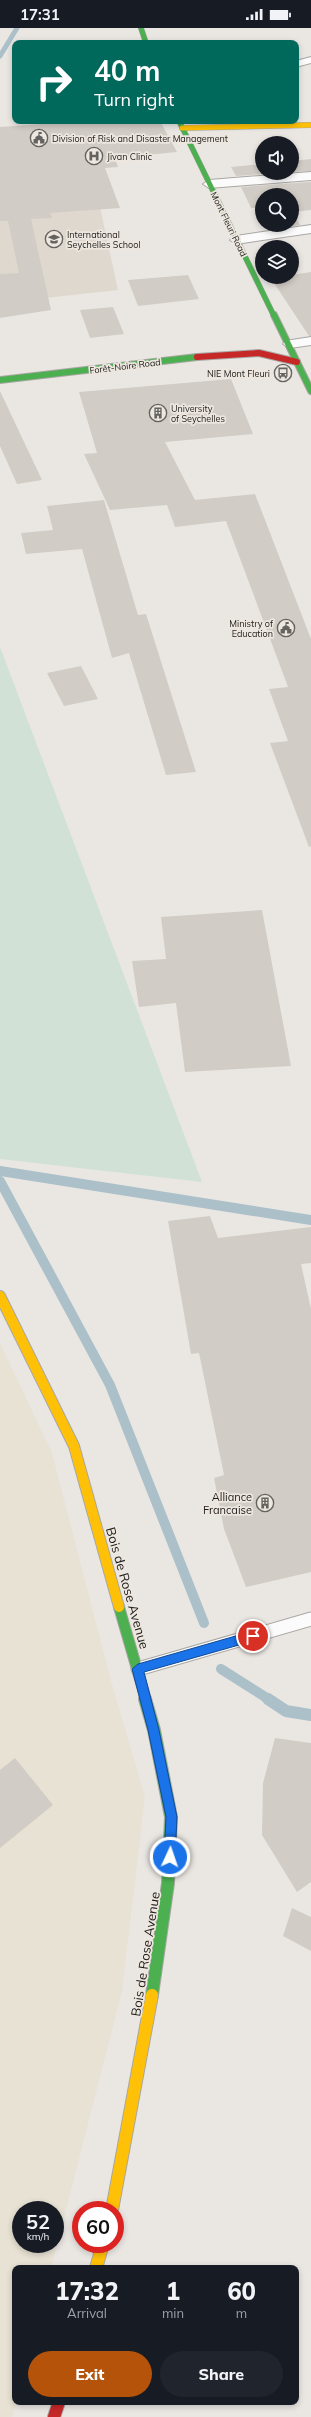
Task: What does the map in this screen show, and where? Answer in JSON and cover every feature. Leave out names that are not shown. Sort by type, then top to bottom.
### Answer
[{"type":"main road","points":[[141,28],[145,40]]},
{"type":"main road","points":[[181,124],[311,125]]},
{"type":"main road","name":"Mont Fleuri Road","points":[[181,124],[236,240],[287,339],[311,391]]},
{"type":"main road","name":"Forêt-Noire Road","points":[[250,352],[272,342],[287,339]]},
{"type":"main road","name":"Forêt-Noire Road","points":[[0,380],[250,352],[276,354],[297,362]]},
{"type":"main road","name":"Bois de Rose Avenue","points":[[0,1296],[74,1446],[154,1730],[171,1817],[168,1883],[152,1997],[114,2201]]},
{"type":"main road","points":[[97,2265],[100,2253]]},
{"type":"main road","points":[[54,2417],[58,2405]]},
{"type":"street","points":[[299,63],[311,60]]},
{"type":"street","points":[[209,184],[311,176]]},
{"type":"street","points":[[236,240],[311,229]]},
{"type":"street","name":"Forêt-Noire Road","points":[[287,339],[311,341]]},
{"type":"lane","points":[[138,1669],[311,1619]]},
{"type":"shaded area","name":"International Seychelles School","points":[[94,179],[118,290],[0,303],[0,188]]},
{"type":"shaded area","points":[[0,1343],[52,1453],[111,1681],[145,1797],[122,1991],[64,2217],[64,2201],[12,2201],[12,2253],[55,2253],[52,2265],[12,2265],[12,2405],[15,2405],[12,2417],[0,2417]]},
{"type":"green space","points":[[0,647],[202,1182],[0,1159]]},
{"type":"building","points":[[42,124],[162,124],[177,152],[115,158],[118,167],[105,168],[120,208],[50,213],[52,218],[31,219],[51,310],[0,318],[0,274],[19,273],[8,221],[0,221],[0,127]]},
{"type":"building","points":[[311,159],[311,171],[299,172],[299,160]]},
{"type":"building","points":[[255,165],[255,175],[236,176],[231,167]]},
{"type":"building","points":[[311,182],[311,210],[299,211],[299,188],[255,188],[255,208],[251,208],[241,187]]},
{"type":"building","points":[[311,272],[311,336],[309,336],[275,284],[299,284],[299,274]]},
{"type":"building","points":[[188,275],[199,299],[138,306],[128,280]]},
{"type":"building","points":[[113,307],[124,334],[90,338],[80,310]]},
{"type":"building","points":[[231,379],[253,434],[165,442],[195,500],[255,494],[311,639],[311,846],[309,847],[270,743],[288,741],[269,689],[288,687],[226,521],[175,527],[167,505],[110,510],[84,454],[97,453],[79,392]]},
{"type":"building","points":[[0,391],[42,480],[17,484],[0,446]]},
{"type":"building","points":[[104,500],[138,615],[146,614],[196,772],[166,775],[129,653],[112,658],[82,549],[26,554],[21,533],[53,530],[47,506]]},
{"type":"building","points":[[81,666],[98,699],[64,706],[47,673]]},
{"type":"building","points":[[262,910],[291,1066],[185,1072],[176,1003],[139,1007],[132,961],[166,959],[161,917]]},
{"type":"building","points":[[210,1216],[218,1238],[311,1227],[311,1263],[301,1264],[311,1309],[311,1572],[246,1587],[224,1529],[214,1478],[224,1475],[199,1353],[191,1354],[168,1221]]},
{"type":"building","points":[[275,1738],[311,1743],[311,1882],[297,1892],[262,1835],[263,1783]]},
{"type":"building","points":[[15,1758],[53,1805],[0,1848],[0,1770]]},
{"type":"building","points":[[292,1908],[311,1917],[311,1951],[283,1936]]},
{"type":"waterway","points":[[0,56],[17,28]]},
{"type":"waterway","points":[[0,1171],[311,1220]]},
{"type":"waterway","points":[[0,1181],[110,1385],[204,1623]]},
{"type":"waterway","points":[[221,1669],[270,1700]]},
{"type":"waterway","points":[[268,1699],[286,1711],[311,1715]]},
{"type":"traffic: fast","points":[[141,28],[145,40]]},
{"type":"traffic: fast","points":[[180,124],[311,391]]},
{"type":"traffic: fast","points":[[0,380],[197,357]]},
{"type":"traffic: fast","points":[[119,1607],[154,1730],[171,1817],[168,1883],[152,1995]]},
{"type":"traffic: slow","points":[[182,128],[311,125]]},
{"type":"traffic: slow","points":[[0,1296],[74,1446],[119,1607]]},
{"type":"traffic: slow","points":[[114,2201],[152,1995]]},
{"type":"traffic: slow","points":[[97,2265],[100,2253]]},
{"type":"traffic: jam","points":[[197,357],[235,353],[259,353],[297,362]]},
{"type":"traffic: jam","points":[[54,2417],[58,2405]]},
{"type":"place","name":"Division of Risk and Disaster Management","points":[[39,138]]},
{"type":"place","name":"Jivan Clinic","points":[[94,156]]},
{"type":"place","name":"International Seychelles School","points":[[54,239]]},
{"type":"place","name":"NIE Mont Fleuri","points":[[283,373]]},
{"type":"place","name":"University of Seychelles","points":[[158,413]]},
{"type":"place","name":"Ministry of Education","points":[[286,628]]},
{"type":"place","name":"Alliance Francaise","points":[[265,1503]]},
{"type":"route","points":[[170,1857],[171,1817],[154,1730],[138,1669],[253,1636]]}]
